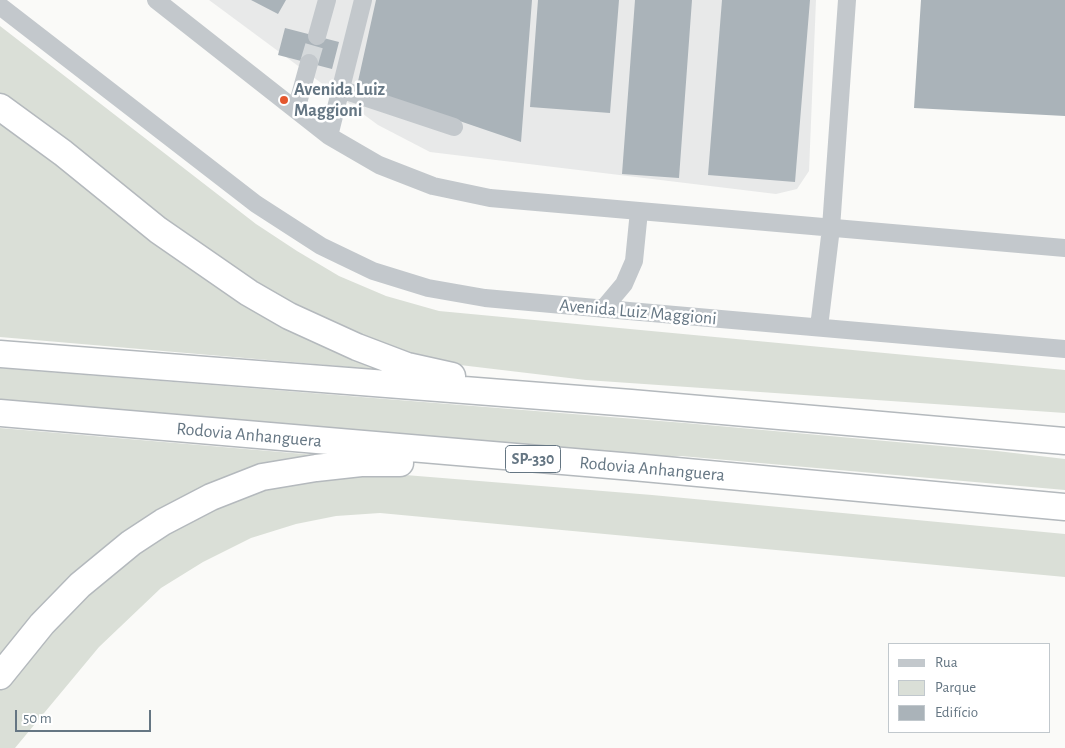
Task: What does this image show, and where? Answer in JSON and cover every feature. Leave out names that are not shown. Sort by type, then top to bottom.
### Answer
[{"type":"highway","points":[[0,107],[63,153],[158,230],[249,293],[289,316],[358,347],[407,366],[461,378],[631,403]]},
{"type":"highway","points":[[0,354],[631,403],[1065,441]]},
{"type":"highway","name":"Rodovia Anhanguera","points":[[0,413],[633,467],[1065,508]]},
{"type":"highway","points":[[0,676],[42,624],[80,585],[131,544],[164,522],[211,497],[262,477],[361,463],[633,467]]},
{"type":"street","points":[[156,0],[329,136],[379,165],[433,186],[490,198],[1065,248]]},
{"type":"street","points":[[317,36],[327,0]]},
{"type":"street","points":[[329,136],[363,0]]},
{"type":"street","points":[[819,327],[831,228],[847,0]]},
{"type":"street","name":"Avenida Luiz Maggioni","points":[[0,6],[256,204],[321,246],[373,271],[428,288],[485,298],[1065,348]]},
{"type":"street","points":[[296,110],[310,63]]},
{"type":"street","points":[[340,89],[454,127]]},
{"type":"street","points":[[603,309],[624,284],[634,260],[639,211]]},
{"type":"shaded area","points":[[209,0],[816,0],[809,171],[797,189],[776,194],[430,152],[378,125]]},
{"type":"green space","points":[[0,26],[256,224],[339,276],[386,296],[439,311],[1065,370],[1065,413],[586,380],[413,358],[269,298],[0,100]]},
{"type":"green space","points":[[0,119],[390,369],[0,337]]},
{"type":"green space","points":[[0,368],[685,423],[997,451],[1065,459],[1065,490],[0,399]]},
{"type":"green space","points":[[0,428],[316,455],[235,478],[0,660]]},
{"type":"green space","points":[[356,471],[652,495],[1065,534],[1065,577],[380,513],[336,516],[296,524],[251,538],[203,562],[161,588],[99,647],[15,748],[0,748],[0,690],[71,602],[156,536],[248,491]]},
{"type":"building","points":[[251,0],[286,0],[278,14]]},
{"type":"building","points":[[376,0],[532,0],[521,142],[357,86]]},
{"type":"building","points":[[538,0],[619,0],[610,113],[530,107]]},
{"type":"building","points":[[635,0],[692,0],[679,178],[622,174]]},
{"type":"building","points":[[722,0],[810,0],[795,182],[708,175]]},
{"type":"building","points":[[921,0],[1065,0],[1065,116],[914,108]]},
{"type":"building","points":[[285,28],[339,42],[332,69],[278,55]]},
{"type":"tunnel","points":[[309,63],[317,36]]},
{"type":"place","name":"Avenida Luiz Maggioni","points":[[284,100]]}]
